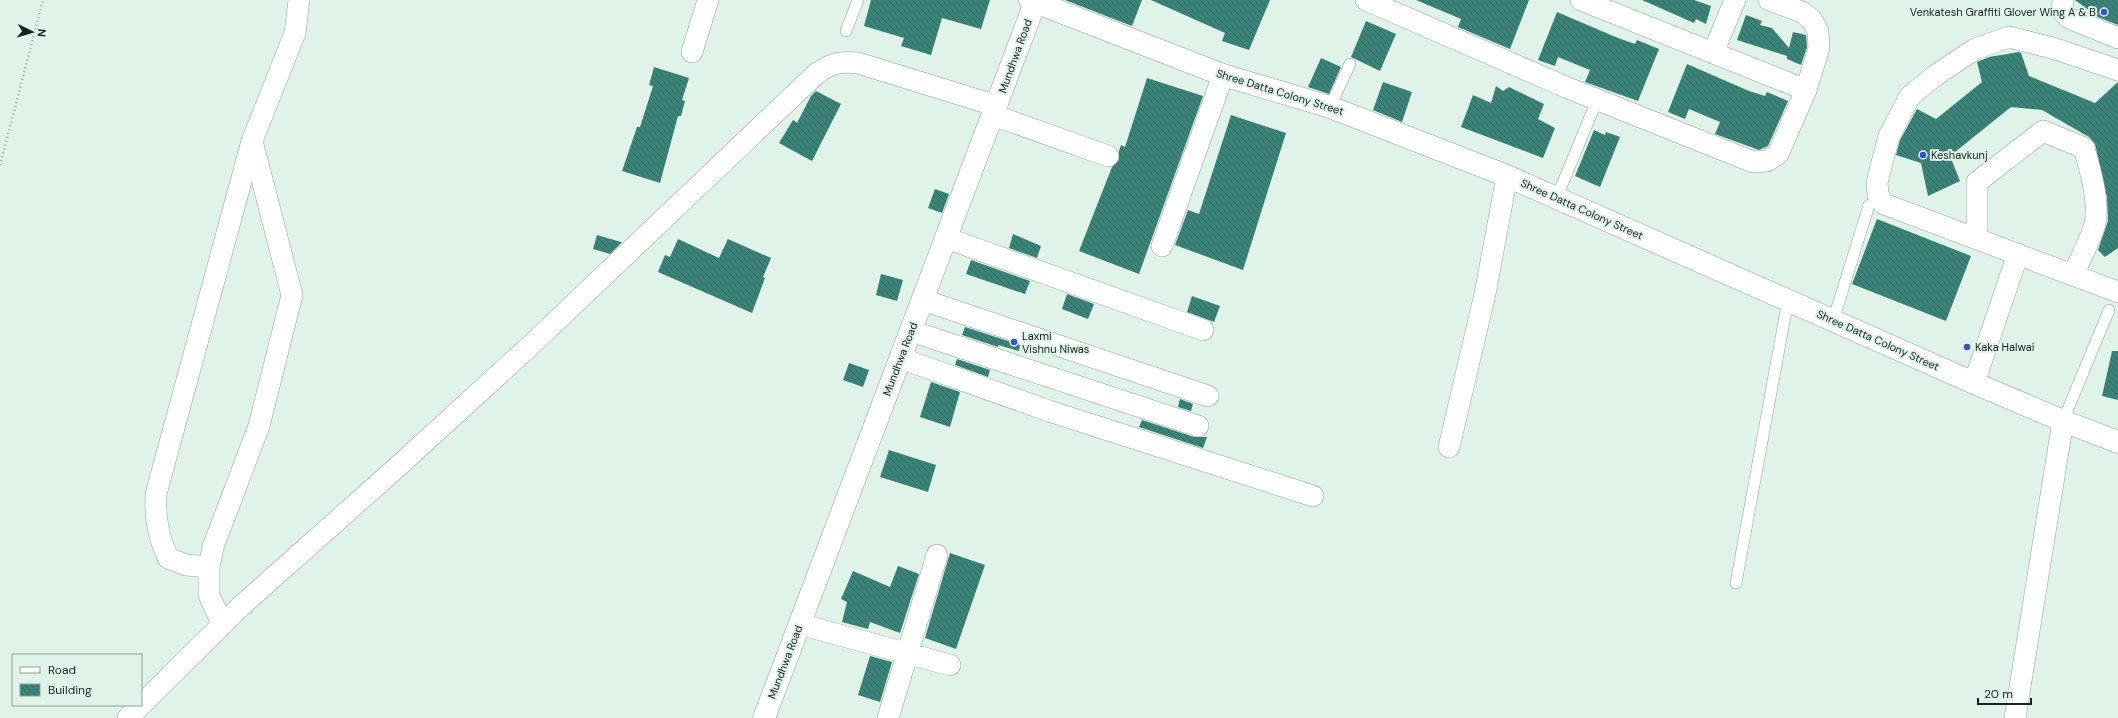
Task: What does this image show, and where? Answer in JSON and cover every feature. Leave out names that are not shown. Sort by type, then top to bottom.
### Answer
[{"type":"street","points":[[209,567],[186,565],[168,558],[158,533],[155,515],[156,494],[252,141],[295,33],[299,0]]},
{"type":"street","points":[[692,52],[708,0]]},
{"type":"street","points":[[1366,0],[1597,100],[1753,162],[1766,161],[1778,154],[1806,90],[1819,48],[1818,31],[1812,20],[1802,12],[1769,0]]},
{"type":"street","points":[[1581,0],[1605,4],[1713,53],[1806,90]]},
{"type":"street","points":[[1713,53],[1735,0]]},
{"type":"street","points":[[2062,0],[2062,11],[2069,18],[2118,38]]},
{"type":"street","name":"Shree Datta Colony Street","points":[[1034,1],[1222,75],[1330,107],[1507,176],[1974,383],[2063,421],[2118,442]]},
{"type":"street","name":"Mundhwa Road","points":[[764,718],[995,111],[1034,1]]},
{"type":"street","points":[[2118,70],[2056,49],[2009,37],[1975,49],[1936,75],[1910,96],[1889,136],[1877,182],[1878,195],[1884,204],[2118,292]]},
{"type":"street","points":[[142,704],[222,624],[532,344],[816,74],[828,66],[841,61],[858,63],[995,111],[1108,156]]},
{"type":"street","points":[[1162,246],[1222,75]]},
{"type":"street","points":[[1977,238],[1977,182],[2044,130],[2084,148],[2091,170],[2095,199],[2094,226],[2073,275]]},
{"type":"street","points":[[222,624],[209,595],[209,567],[213,547],[259,426],[292,295],[252,141]]},
{"type":"street","points":[[1449,447],[1485,294],[1507,176]]},
{"type":"street","points":[[946,238],[1204,330]]},
{"type":"street","points":[[1974,383],[2018,254]]},
{"type":"street","points":[[923,300],[1208,396]]},
{"type":"street","points":[[911,331],[1198,426]]},
{"type":"street","points":[[900,358],[1049,411],[1313,496]]},
{"type":"street","points":[[2015,718],[2063,421]]},
{"type":"street","points":[[888,718],[906,653],[937,555]]},
{"type":"street","points":[[799,624],[950,665]]},
{"type":"street","points":[[128,718],[140,706]]},
{"type":"lane","points":[[846,31],[858,0]]},
{"type":"lane","points":[[1330,107],[1350,64]]},
{"type":"lane","points":[[1557,198],[1597,100]]},
{"type":"lane","points":[[1833,321],[1869,206]]},
{"type":"lane","points":[[1736,583],[1788,300]]},
{"type":"lane","points":[[2063,421],[2109,310]]},
{"type":"path","points":[[0,165],[43,0]]},
{"type":"building","points":[[871,0],[990,0],[981,29],[942,18],[931,55],[901,46],[904,38],[864,26]]},
{"type":"building","points":[[1065,0],[1142,0],[1132,26]]},
{"type":"building","points":[[1151,0],[1270,0],[1249,50],[1222,41],[1225,33]]},
{"type":"building","points":[[1416,0],[1529,0],[1510,49],[1458,27],[1461,19]]},
{"type":"building","points":[[1642,0],[1694,0],[1711,6],[1706,24],[1696,19],[1694,23]]},
{"type":"building","name":"Venkatesh Graffiti Glover Wing A & B","points":[[2075,0],[2118,0],[2118,25],[2098,17]]},
{"type":"building","points":[[1557,12],[1618,38],[1635,44],[1637,40],[1659,49],[1638,101],[1585,82],[1590,70],[1558,57],[1555,66],[1538,60]]},
{"type":"building","points":[[1746,15],[1762,21],[1760,25],[1772,28],[1789,48],[1793,32],[1806,35],[1807,47],[1801,65],[1787,59],[1787,56],[1737,40]]},
{"type":"building","points":[[1366,21],[1396,34],[1380,71],[1351,57]]},
{"type":"building","name":"Keshavkunj","points":[[2019,52],[2021,53],[2029,76],[2095,103],[2118,82],[2118,248],[2105,257],[2098,250],[2108,221],[2107,197],[2095,144],[2089,137],[2042,110],[2011,107],[1950,156],[1960,181],[1928,196],[1921,163],[1896,155],[1900,140],[1917,109],[1936,119],[1982,82],[1977,62],[1989,57]]},
{"type":"building","points":[[1321,58],[1341,67],[1329,94],[1308,87]]},
{"type":"building","points":[[1687,64],[1749,91],[1765,96],[1767,92],[1788,101],[1768,146],[1759,150],[1715,134],[1720,122],[1689,109],[1685,119],[1668,112]]},
{"type":"building","points":[[654,67],[689,78],[682,100],[685,101],[681,116],[678,116],[660,183],[622,171],[637,127],[640,127],[653,86],[649,85]]},
{"type":"building","points":[[1147,78],[1203,96],[1139,274],[1079,251],[1112,167],[1119,160],[1121,145],[1125,147]]},
{"type":"building","points":[[1383,82],[1412,92],[1402,122],[1373,110]]},
{"type":"building","points":[[1496,86],[1503,91],[1509,87],[1544,104],[1538,119],[1555,128],[1543,158],[1461,127],[1473,95],[1491,103]]},
{"type":"building","points":[[816,91],[841,104],[812,161],[779,143],[793,120],[797,123],[811,96]]},
{"type":"building","points":[[1231,115],[1286,133],[1243,270],[1175,245],[1188,210],[1199,214]]},
{"type":"building","points":[[1594,130],[1605,135],[1606,132],[1620,137],[1600,187],[1575,176]]},
{"type":"building","points":[[935,189],[949,194],[942,213],[928,208]]},
{"type":"building","points":[[1877,219],[1971,256],[1946,321],[1852,284]]},
{"type":"building","points":[[1013,234],[1041,246],[1037,258],[1009,248]]},
{"type":"building","points":[[597,235],[621,243],[610,254],[593,249]]},
{"type":"building","points":[[678,239],[719,258],[728,239],[771,258],[763,277],[765,278],[752,313],[658,272],[665,255],[670,257]]},
{"type":"building","points":[[971,260],[1030,281],[1025,294],[966,274]]},
{"type":"building","points":[[881,274],[903,280],[897,301],[876,295]]},
{"type":"building","points":[[1067,294],[1094,304],[1088,319],[1062,309]]},
{"type":"building","points":[[1192,296],[1220,306],[1214,322],[1187,312]]},
{"type":"building","points":[[965,327],[1020,345],[1019,351],[998,345],[998,347],[962,335]]},
{"type":"building","points":[[2112,351],[2118,351],[2118,400],[2102,396]]},
{"type":"building","points":[[957,359],[990,370],[988,377],[955,365]]},
{"type":"building","points":[[849,363],[869,370],[863,387],[843,380]]},
{"type":"building","points":[[931,382],[960,392],[950,427],[920,417]]},
{"type":"building","points":[[1180,399],[1193,404],[1191,411],[1178,407]]},
{"type":"building","points":[[1142,420],[1194,437],[1207,437],[1203,448],[1139,427]]},
{"type":"building","points":[[889,450],[936,465],[928,492],[880,477]]},
{"type":"building","points":[[950,553],[985,565],[956,649],[925,638]]},
{"type":"building","points":[[898,566],[919,574],[900,633],[870,622],[868,629],[842,622],[847,602],[841,599],[853,571],[890,587]]},
{"type":"building","points":[[870,656],[892,662],[880,702],[858,695]]},
{"type":"place","name":"Venkatesh Graffiti Glover Wing A & B","points":[[2104,12]]},
{"type":"place","name":"Keshavkunj","points":[[1923,155]]},
{"type":"place","name":"Laxmi Vishnu Niwas","points":[[1014,342]]},
{"type":"place","name":"Kaka Halwai","points":[[1967,347]]}]
